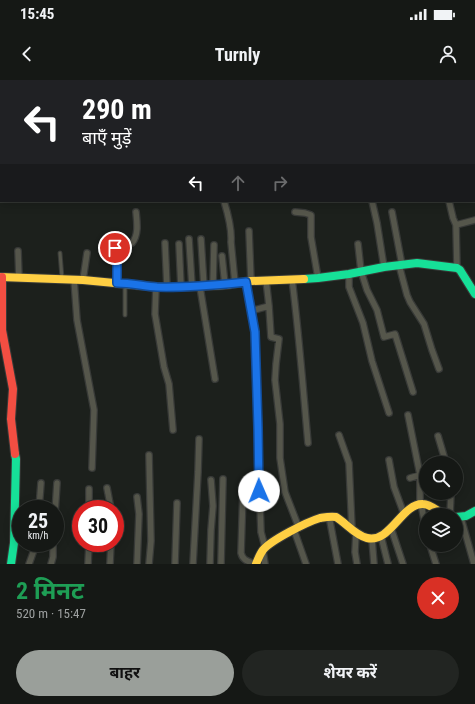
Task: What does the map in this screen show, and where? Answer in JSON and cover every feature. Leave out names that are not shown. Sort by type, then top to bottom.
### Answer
[{"type":"street","points":[[224,202],[232,236],[231,242],[235,283]]},
{"type":"street","points":[[372,202],[378,227],[384,267]]},
{"type":"street","points":[[449,202],[456,226],[457,268]]},
{"type":"street","points":[[121,283],[115,248],[118,243],[132,243],[136,239],[136,212]]},
{"type":"street","points":[[295,212],[311,215],[310,237],[318,278]]},
{"type":"street","points":[[392,212],[400,265],[407,295],[424,324],[439,369]]},
{"type":"street","points":[[456,226],[475,220]]},
{"type":"street","points":[[249,231],[249,282],[251,311],[255,332],[257,386],[260,532],[264,549],[265,564]]},
{"type":"street","points":[[189,239],[215,379]]},
{"type":"street","points":[[198,287],[202,239]]},
{"type":"street","points":[[165,243],[167,287]]},
{"type":"street","points":[[178,244],[180,287]]},
{"type":"street","points":[[358,244],[361,271],[367,290],[377,310],[384,337],[395,334],[413,392]]},
{"type":"street","points":[[213,286],[214,245]]},
{"type":"street","points":[[18,251],[19,278]]},
{"type":"street","points":[[83,280],[87,253]]},
{"type":"street","points":[[222,256],[225,285]]},
{"type":"street","points":[[11,564],[14,543],[16,459],[11,419],[12,389],[2,330],[1,277],[62,278],[156,287],[198,287],[266,280],[318,278],[417,263],[457,268],[460,270],[475,294]]},
{"type":"street","points":[[349,274],[349,287],[363,323],[372,361],[389,413]]},
{"type":"street","points":[[74,279],[77,320],[94,410],[92,468]]},
{"type":"street","points":[[292,279],[298,325],[308,443]]},
{"type":"street","points":[[266,280],[271,337],[279,339],[275,380],[280,424],[281,464],[287,497],[306,564]]},
{"type":"street","points":[[156,287],[155,314],[164,366],[170,389],[173,430]]},
{"type":"street","points":[[251,311],[269,306]]},
{"type":"street","points":[[408,415],[419,470]]},
{"type":"street","points":[[338,435],[350,467],[357,564]]},
{"type":"street","points":[[438,436],[444,456]]},
{"type":"street","points":[[193,564],[198,472],[198,439]]},
{"type":"street","points":[[149,455],[151,541],[149,564]]},
{"type":"street","points":[[388,460],[394,487],[404,514]]},
{"type":"street","points":[[410,478],[419,475]]},
{"type":"street","points":[[221,564],[224,479]]},
{"type":"street","points":[[210,564],[213,506],[211,480]]},
{"type":"street","points":[[40,500],[41,482]]},
{"type":"street","points":[[55,500],[56,483]]},
{"type":"street","points":[[107,488],[109,500]]},
{"type":"street","points":[[89,489],[89,500]]},
{"type":"street","points":[[243,491],[241,553],[244,560],[256,564],[264,549],[296,529],[320,518],[329,516],[336,517],[362,537],[372,539],[381,536],[404,514],[420,504],[427,505],[432,508]]},
{"type":"street","points":[[137,497],[139,514],[137,564]]},
{"type":"street","points":[[420,500],[421,508]]},
{"type":"street","points":[[175,564],[177,503]]},
{"type":"street","points":[[463,517],[468,516],[475,511]]},
{"type":"street","points":[[329,516],[338,564]]},
{"type":"street","points":[[391,528],[403,564]]},
{"type":"street","points":[[463,530],[474,564]]},
{"type":"street","points":[[381,536],[388,564]]},
{"type":"street","points":[[372,539],[374,564]]},
{"type":"street","points":[[29,564],[33,552]]},
{"type":"street","points":[[51,564],[53,552]]},
{"type":"street","points":[[88,564],[89,552]]},
{"type":"street","points":[[110,564],[111,552]]},
{"type":"street","points":[[432,552],[436,564]]},
{"type":"lane","points":[[60,253],[62,278]]},
{"type":"lane","points":[[121,283],[126,315]]},
{"type":"traffic: fast","points":[[304,279],[349,274],[384,267],[417,263],[457,268],[460,270],[475,294]]},
{"type":"traffic: fast","points":[[11,564],[14,543],[15,454]]},
{"type":"traffic: fast","points":[[463,516],[475,511]]},
{"type":"traffic: slow","points":[[0,277],[83,280],[156,287],[225,285],[251,281],[304,279]]},
{"type":"traffic: slow","points":[[256,564],[263,550],[273,541],[298,527],[320,518],[336,517],[358,534],[367,538],[375,538],[389,530],[402,516],[416,505],[426,504],[434,508]]},
{"type":"traffic: jam","points":[[2,277],[2,330],[13,389],[11,419],[15,454]]},
{"type":"route","points":[[115,248],[117,283],[156,287],[200,287],[246,282],[255,332],[259,491]]}]
